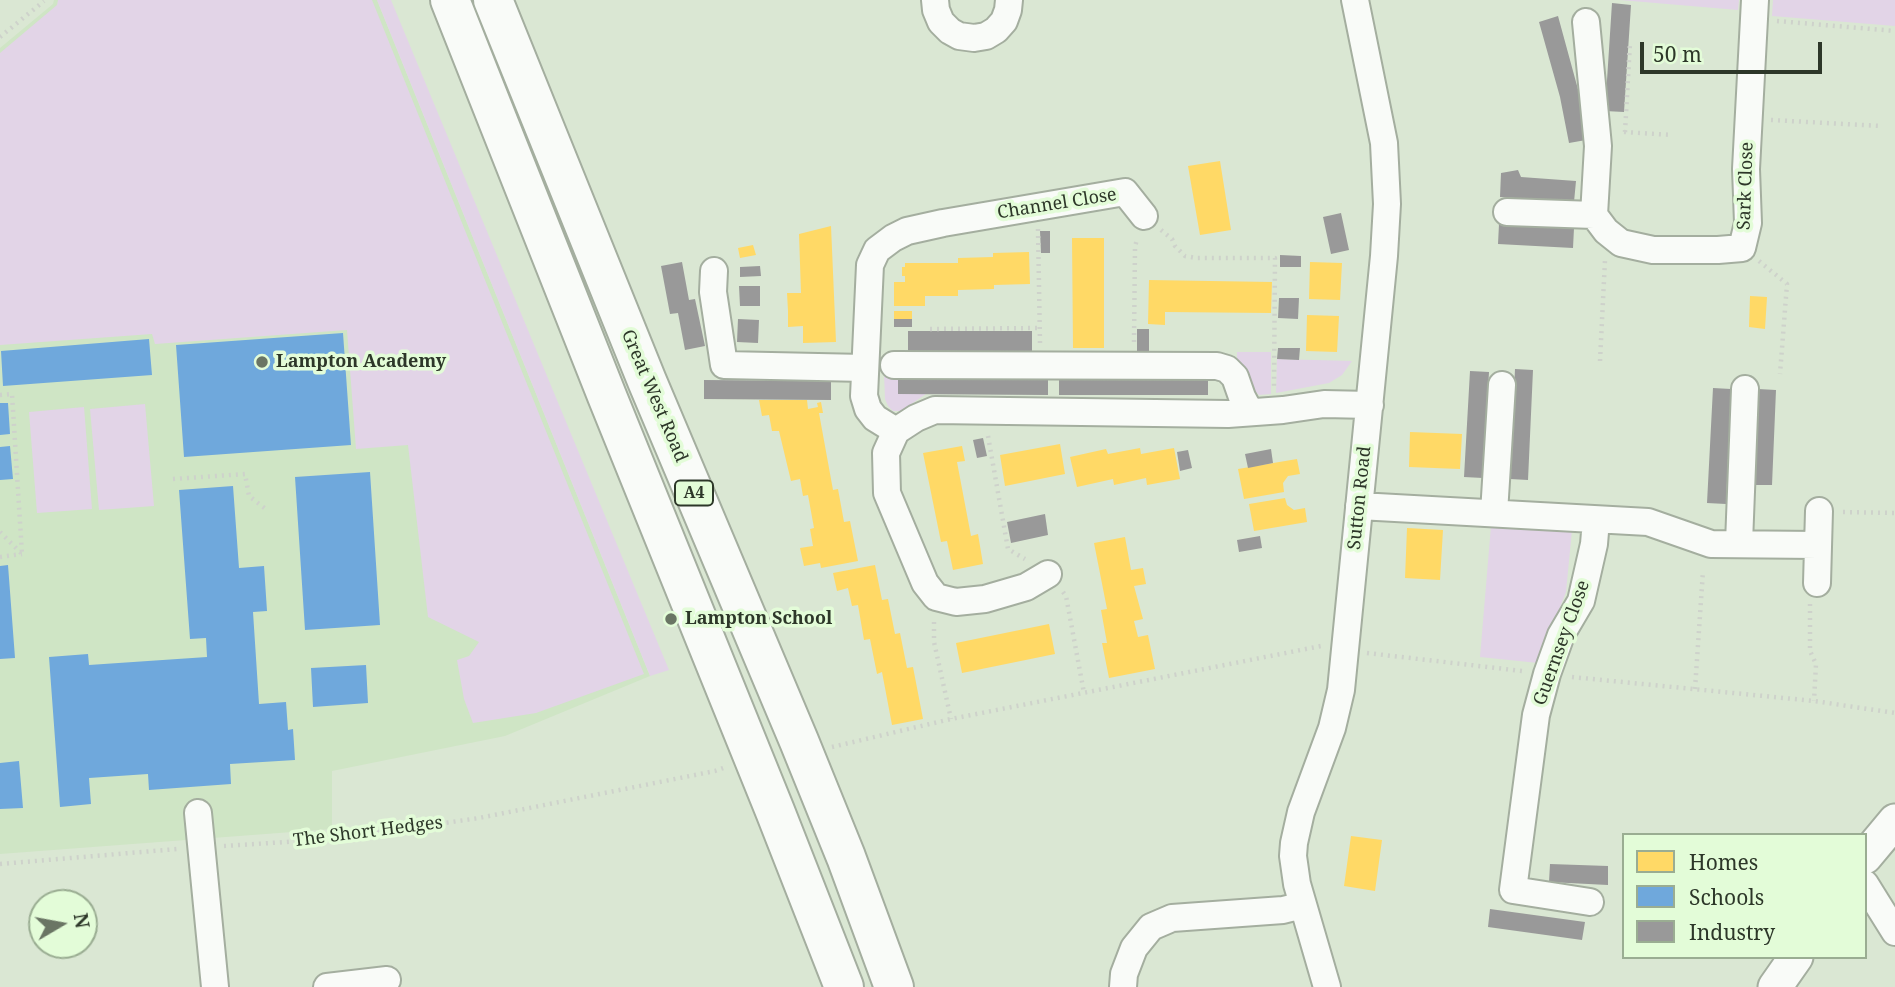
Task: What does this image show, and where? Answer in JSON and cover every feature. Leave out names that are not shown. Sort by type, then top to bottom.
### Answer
[{"type":"highway","name":"A4","points":[[450,0],[844,987]]},
{"type":"highway","name":"Great West Road","points":[[493,0],[647,381],[799,741],[894,987]]},
{"type":"main road","points":[[1867,855],[1895,821]]},
{"type":"main road","points":[[1776,987],[1795,959]]},
{"type":"street","points":[[935,0],[936,10],[950,31],[959,36],[974,38],[986,36],[996,30],[1004,21],[1009,0]]},
{"type":"street","name":"Sutton Road","points":[[1328,987],[1294,869],[1294,843],[1301,812],[1325,750],[1341,690],[1384,256],[1387,204],[1384,144],[1355,0]]},
{"type":"street","name":"Sark Close","points":[[1600,223],[1621,243],[1653,250],[1742,248],[1748,223],[1746,169],[1755,9]]},
{"type":"street","points":[[1507,212],[1600,223],[1597,138],[1586,22]]},
{"type":"street","name":"Channel Close","points":[[897,431],[875,418],[868,409],[864,396],[870,265],[877,250],[907,231],[1125,192],[1144,216]]},
{"type":"street","points":[[714,271],[713,292],[724,365],[865,368]]},
{"type":"street","points":[[894,365],[1217,366],[1227,369],[1235,377],[1250,412]]},
{"type":"street","points":[[1494,513],[1502,385]]},
{"type":"street","points":[[1740,543],[1745,389]]},
{"type":"street","points":[[1048,574],[1026,587],[985,599],[956,602],[936,597],[925,583],[887,493],[886,453],[897,431],[916,418],[935,410],[1228,414],[1324,404],[1370,405]]},
{"type":"street","points":[[1359,506],[1648,522],[1711,544],[1818,545]]},
{"type":"street","points":[[1816,583],[1818,545],[1827,512]]},
{"type":"street","name":"Guernsey Close","points":[[1590,902],[1513,890],[1536,715],[1561,635],[1581,601],[1594,544],[1596,520]]},
{"type":"street","points":[[198,813],[215,987]]},
{"type":"street","points":[[1867,887],[1895,932]]},
{"type":"street","points":[[1124,987],[1124,974],[1134,948],[1151,927],[1172,918],[1283,910],[1303,905]]},
{"type":"street","points":[[327,987],[387,980]]},
{"type":"path","points":[[0,37],[43,0]]},
{"type":"path","points":[[1755,9],[1895,31]]},
{"type":"path","points":[[1625,132],[1630,43]]},
{"type":"path","points":[[1748,119],[1882,126]]},
{"type":"path","points":[[1597,138],[1625,132],[1672,135]]},
{"type":"path","points":[[1134,367],[1135,247],[1144,216],[1172,239],[1185,256],[1275,258],[1273,397]]},
{"type":"path","points":[[1038,218],[1040,366]]},
{"type":"path","points":[[1600,223],[1600,361]]},
{"type":"path","points":[[1742,248],[1787,284],[1780,374]]},
{"type":"path","points":[[930,329],[1040,328]]},
{"type":"path","points":[[0,395],[12,394],[22,554]]},
{"type":"path","points":[[984,411],[1008,549],[1048,574],[1066,596],[1084,693]]},
{"type":"path","points":[[173,479],[245,474],[249,496],[268,510]]},
{"type":"path","points":[[1827,512],[1895,513]]},
{"type":"path","points":[[0,532],[22,554]]},
{"type":"path","points":[[0,557],[22,554]]},
{"type":"path","points":[[1695,689],[1703,571]]},
{"type":"path","points":[[1814,701],[1816,664],[1810,651],[1810,598],[1816,583]]},
{"type":"path","points":[[936,597],[934,642],[951,719]]},
{"type":"path","points":[[827,748],[951,719],[1325,646],[1547,674],[1814,701],[1895,713]]},
{"type":"path","name":"The Short Hedges","points":[[0,864],[333,839],[479,818],[731,766]]},
{"type":"shaded area","name":"Lampton Academy","points":[[54,0],[377,0],[650,676],[505,736],[332,771],[332,829],[0,854],[0,48],[53,4]]},
{"type":"shaded area","points":[[58,0],[372,0],[644,674],[536,713],[473,723],[464,699],[457,660],[469,656],[479,642],[428,617],[408,445],[356,449],[347,330],[155,344],[152,334],[0,345],[0,53],[57,5]]},
{"type":"shaded area","points":[[377,0],[391,0],[669,670],[650,676]]},
{"type":"shaded area","points":[[1620,0],[1739,0],[1738,10]]},
{"type":"shaded area","points":[[1773,0],[1895,0],[1895,26],[1772,16]]},
{"type":"shaded area","points":[[1237,352],[1271,352],[1271,394],[1259,395],[1253,389],[1237,363]]},
{"type":"shaded area","points":[[1277,359],[1352,361],[1342,375],[1329,383],[1276,393]]},
{"type":"shaded area","points":[[884,373],[898,374],[926,394],[901,411],[893,411],[885,399]]},
{"type":"shaded area","points":[[145,404],[154,506],[99,510],[90,409]]},
{"type":"shaded area","points":[[84,407],[92,509],[37,513],[29,412]]},
{"type":"shaded area","points":[[1491,526],[1572,530],[1566,592],[1538,663],[1480,657]]},
{"type":"building: Homes","points":[[1220,161],[1231,230],[1200,235],[1188,166]]},
{"type":"building: Homes","points":[[831,226],[836,342],[803,343],[803,326],[788,327],[787,293],[801,293],[799,234]]},
{"type":"building: Homes","points":[[1072,238],[1104,238],[1104,348],[1073,348]]},
{"type":"building: Homes","points":[[753,245],[756,255],[740,258],[738,248]]},
{"type":"building: Homes","points":[[1029,252],[1030,284],[958,290],[958,296],[925,296],[925,306],[894,306],[894,282],[905,282],[902,267],[905,267],[905,263],[958,263],[958,258]]},
{"type":"building: Homes","points":[[1310,262],[1342,263],[1340,300],[1309,299]]},
{"type":"building: Homes","points":[[1149,280],[1272,282],[1271,313],[1165,312],[1165,325],[1148,324]]},
{"type":"building: Homes","points":[[1750,296],[1767,297],[1765,329],[1749,327]]},
{"type":"building: Homes","points":[[894,311],[912,311],[912,319],[894,319]]},
{"type":"building: Homes","points":[[1307,315],[1339,316],[1337,352],[1306,351]]},
{"type":"building: Homes","points":[[759,400],[807,400],[808,409],[818,407],[817,403],[821,402],[823,413],[819,413],[833,490],[838,489],[844,522],[850,521],[858,561],[821,568],[820,563],[804,566],[800,548],[813,546],[810,529],[814,528],[808,495],[803,496],[800,479],[791,481],[779,431],[772,431],[769,415],[762,416]]},
{"type":"building: Homes","points":[[1410,432],[1462,434],[1460,469],[1409,467]]},
{"type":"building: Homes","points":[[1060,444],[1065,474],[1005,486],[1000,455]]},
{"type":"building: Homes","points":[[962,446],[965,461],[957,462],[971,536],[978,534],[983,564],[953,570],[947,541],[941,542],[923,453]]},
{"type":"building: Homes","points":[[1140,448],[1141,454],[1174,448],[1180,479],[1147,485],[1146,478],[1114,485],[1113,479],[1077,487],[1070,457],[1106,449],[1108,454]]},
{"type":"building: Homes","points":[[1297,459],[1300,474],[1288,476],[1283,483],[1284,492],[1244,499],[1238,469]]},
{"type":"building: Homes","points":[[1285,498],[1287,505],[1294,510],[1305,508],[1307,522],[1254,531],[1249,504]]},
{"type":"building: Homes","points":[[1407,528],[1443,530],[1440,580],[1405,578]]},
{"type":"building: Homes","points":[[1125,537],[1131,570],[1143,568],[1146,584],[1134,586],[1143,619],[1134,621],[1138,637],[1148,635],[1155,669],[1109,678],[1102,643],[1107,643],[1101,610],[1107,609],[1094,543]]},
{"type":"building: Homes","points":[[875,565],[882,600],[888,599],[895,634],[900,633],[907,668],[913,667],[923,719],[892,725],[882,672],[877,674],[870,639],[864,640],[858,605],[852,606],[848,588],[837,591],[833,573]]},
{"type":"building: Homes","points":[[1049,624],[1055,654],[962,673],[956,643]]},
{"type":"building: Homes","points":[[1351,836],[1382,840],[1375,891],[1344,886]]},
{"type":"building: Schools","points":[[343,333],[351,445],[184,457],[176,345]]},
{"type":"building: Schools","points":[[149,339],[152,375],[3,386],[1,351]]},
{"type":"building: Schools","points":[[0,403],[8,403],[10,434],[0,435]]},
{"type":"building: Schools","points":[[10,446],[13,479],[0,480],[0,447]]},
{"type":"building: Schools","points":[[370,472],[380,625],[305,630],[295,477]]},
{"type":"building: Schools","points":[[233,486],[239,568],[264,566],[267,611],[253,612],[259,704],[286,702],[288,730],[293,729],[295,760],[230,764],[231,784],[149,790],[148,774],[89,778],[91,804],[60,807],[49,657],[88,654],[89,665],[207,657],[206,638],[190,639],[179,490]]},
{"type":"building: Schools","points":[[8,565],[15,658],[0,659],[0,566]]},
{"type":"building: Schools","points":[[366,665],[368,703],[313,707],[311,668]]},
{"type":"building: Schools","points":[[19,761],[23,808],[0,809],[0,763]]},
{"type":"building: Industry","points":[[1612,3],[1631,5],[1624,112],[1605,111]]},
{"type":"building: Industry","points":[[1558,16],[1579,93],[1586,140],[1569,143],[1560,97],[1539,22]]},
{"type":"building: Industry","points":[[1518,170],[1521,177],[1576,181],[1574,202],[1500,197],[1501,173]]},
{"type":"building: Industry","points":[[1341,213],[1349,250],[1331,254],[1323,217]]},
{"type":"building: Industry","points":[[1499,224],[1574,228],[1573,248],[1498,244]]},
{"type":"building: Industry","points":[[1040,231],[1050,231],[1050,253],[1041,253]]},
{"type":"building: Industry","points":[[1280,255],[1301,256],[1301,267],[1280,267]]},
{"type":"building: Industry","points":[[682,262],[689,300],[695,299],[705,346],[685,350],[678,313],[670,314],[661,266]]},
{"type":"building: Industry","points":[[760,266],[761,276],[740,277],[740,267]]},
{"type":"building: Industry","points":[[739,286],[760,286],[760,306],[740,306]]},
{"type":"building: Industry","points":[[1279,298],[1299,298],[1298,319],[1278,318]]},
{"type":"building: Industry","points":[[738,319],[759,320],[758,343],[737,342]]},
{"type":"building: Industry","points":[[894,319],[912,319],[912,327],[894,327]]},
{"type":"building: Industry","points":[[1137,329],[1149,329],[1149,351],[1137,351]]},
{"type":"building: Industry","points":[[908,331],[1032,331],[1032,351],[908,351]]},
{"type":"building: Industry","points":[[1278,348],[1300,348],[1299,360],[1277,359]]},
{"type":"building: Industry","points":[[1515,369],[1533,370],[1528,480],[1510,479]]},
{"type":"building: Industry","points":[[1470,371],[1489,372],[1483,478],[1464,477]]},
{"type":"building: Industry","points":[[1059,373],[1208,373],[1208,395],[1059,395]]},
{"type":"building: Industry","points":[[898,374],[1048,375],[1048,395],[898,394]]},
{"type":"building: Industry","points":[[704,380],[831,381],[831,400],[704,399]]},
{"type":"building: Industry","points":[[1713,388],[1731,389],[1726,504],[1707,503]]},
{"type":"building: Industry","points":[[1758,389],[1776,390],[1772,485],[1754,485]]},
{"type":"building: Industry","points":[[983,438],[987,456],[977,458],[973,440]]},
{"type":"building: Industry","points":[[1271,449],[1273,463],[1248,468],[1245,454]]},
{"type":"building: Industry","points":[[1188,450],[1192,468],[1180,471],[1177,452]]},
{"type":"building: Industry","points":[[1045,514],[1048,535],[1011,543],[1007,522]]},
{"type":"building: Industry","points":[[1260,536],[1262,548],[1239,552],[1237,540]]},
{"type":"building: Industry","points":[[1550,864],[1608,866],[1608,885],[1549,882]]},
{"type":"building: Industry","points":[[1490,909],[1585,922],[1582,940],[1488,927]]},
{"type":"place","name":"Lampton Academy","points":[[262,362]]},
{"type":"place","name":"Lampton School","points":[[671,619]]}]
